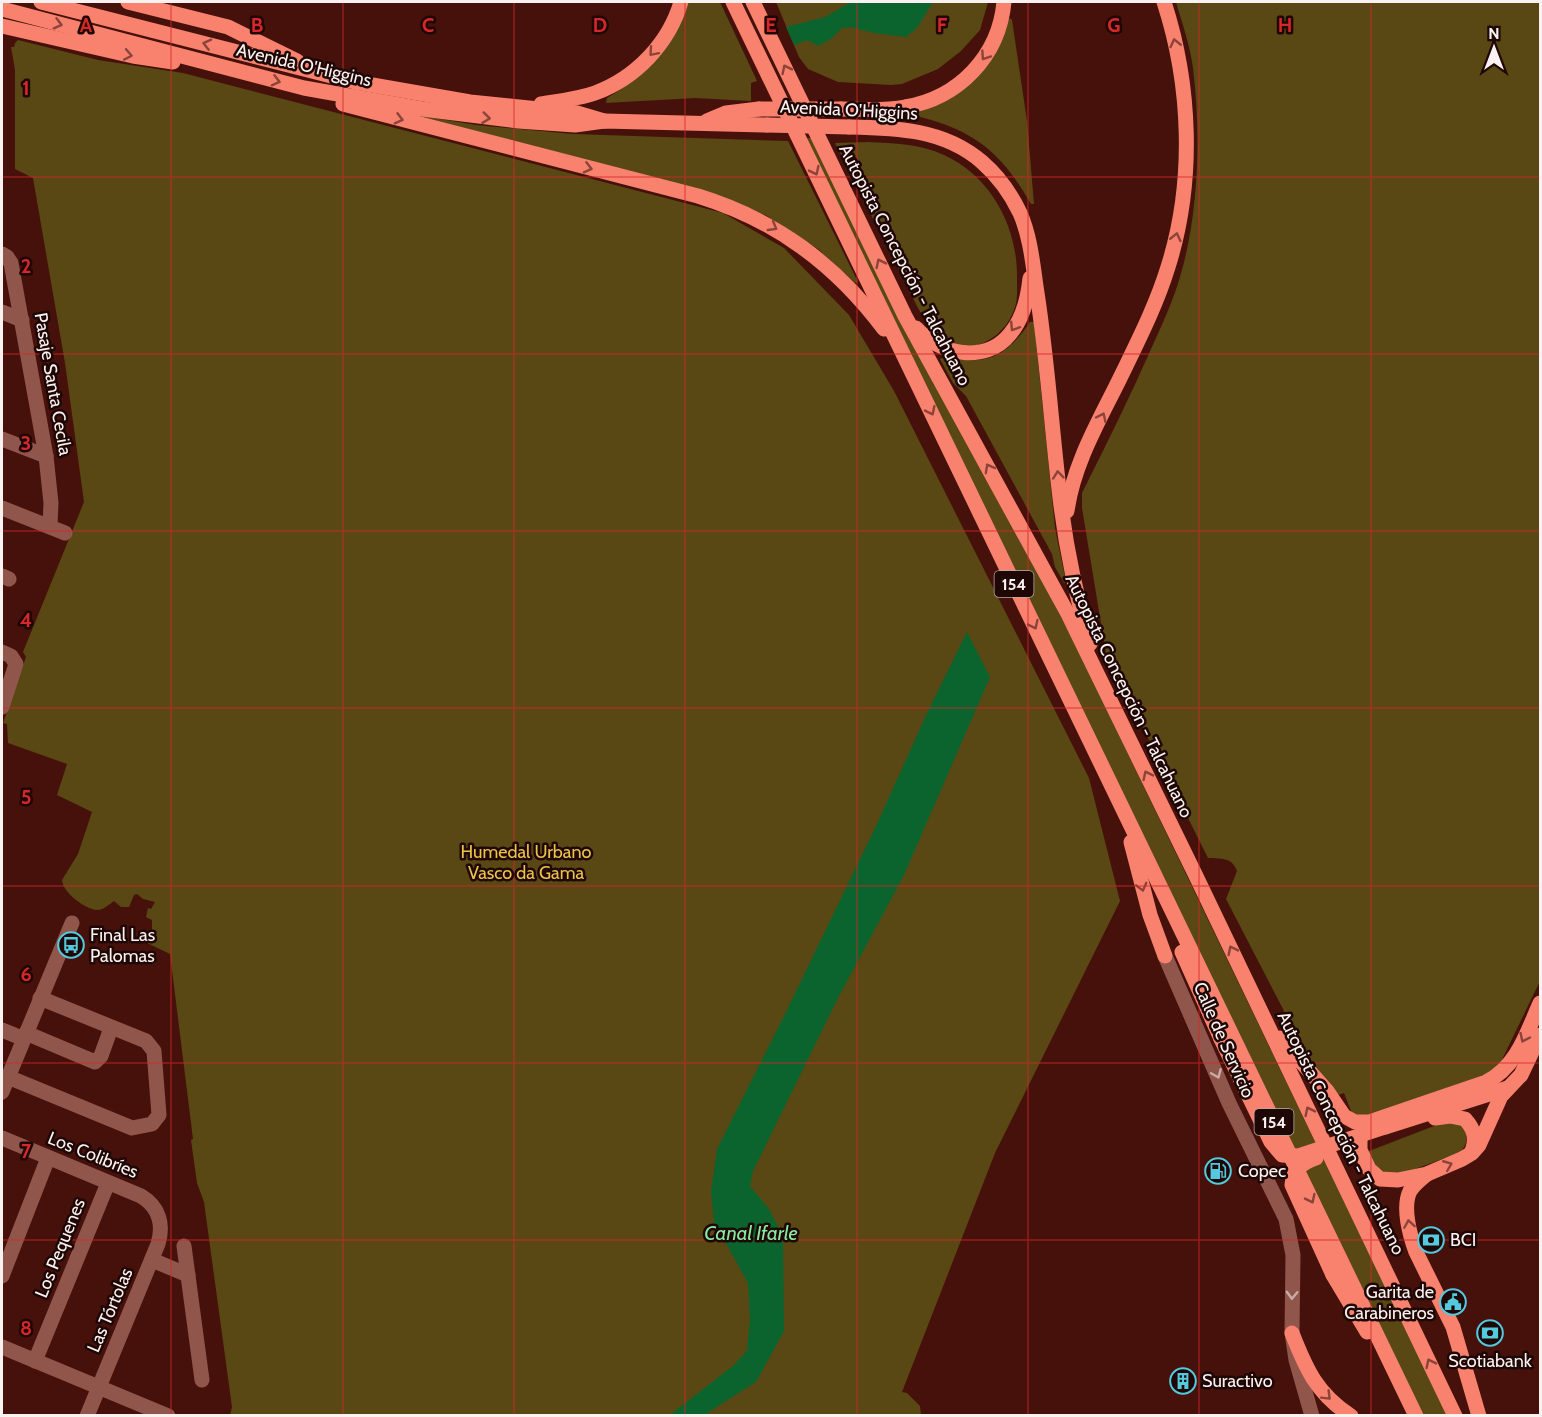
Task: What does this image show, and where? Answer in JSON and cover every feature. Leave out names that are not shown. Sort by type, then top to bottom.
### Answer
[{"type":"main road","name":"Avenida O'Higgins","points":[[41,2],[324,74],[427,95],[577,113],[604,121]]},
{"type":"main road","points":[[128,2],[228,27],[324,74]]},
{"type":"main road","points":[[513,107],[582,97],[617,83],[659,46],[675,20],[681,2]]},
{"type":"main road","name":"Autopista Concepción - Talcahuano","points":[[733,2],[1416,1416]]},
{"type":"main road","name":"Autopista Concepción - Talcahuano","points":[[753,2],[905,316],[1012,508],[1100,679],[1455,1416]]},
{"type":"main road","points":[[701,123],[726,113],[759,109],[904,108],[928,102],[954,88],[977,68],[1000,26],[1004,2]]},
{"type":"main road","points":[[1065,533],[1074,477],[1157,299],[1169,265],[1180,219],[1185,152],[1184,107],[1177,53],[1164,2]]},
{"type":"main road","name":"Avenida O'Higgins","points":[[2,9],[304,88],[422,109],[518,122],[575,126],[604,121],[701,123],[903,129],[928,133],[972,154],[994,174],[1014,201],[1024,225],[1030,251]]},
{"type":"main road","points":[[4,30],[133,56],[175,62],[208,63]]},
{"type":"main road","points":[[304,88],[340,103],[698,196],[741,211],[785,235],[822,263],[870,311],[906,359]]},
{"type":"main road","points":[[905,316],[926,338],[950,350],[974,353],[998,345],[1012,333],[1024,309],[1029,284],[1030,251]]},
{"type":"main road","points":[[1030,251],[1042,327],[1065,533],[1079,602],[1100,679]]},
{"type":"main road","points":[[1122,810],[1147,907],[1165,956]]},
{"type":"main road","points":[[1157,881],[1189,972],[1271,1142],[1282,1155],[1298,1156],[1443,1116],[1461,1117],[1468,1122],[1473,1131],[1474,1146],[1468,1156]]},
{"type":"main road","points":[[1257,1003],[1284,1045],[1321,1085],[1340,1112],[1355,1122],[1369,1122],[1486,1082],[1499,1075],[1516,1055],[1540,1003]]},
{"type":"main road","points":[[1369,1122],[1361,1133],[1359,1144],[1371,1173],[1380,1179],[1392,1181],[1427,1174],[1468,1156],[1479,1145],[1501,1096],[1521,1075],[1540,1035]]},
{"type":"main road","points":[[1390,1363],[1364,1328],[1333,1275],[1293,1189],[1294,1175],[1299,1167],[1308,1161],[1508,1088]]},
{"type":"main road","points":[[1427,1174],[1411,1189],[1407,1201],[1412,1240],[1453,1328],[1479,1416]]},
{"type":"main road","points":[[1292,1333],[1304,1366],[1318,1388],[1351,1416]]},
{"type":"street","name":"Pasaje Santa Cecila","points":[[2,254],[11,263],[22,320],[46,456],[51,503],[50,526]]},
{"type":"street","points":[[2,312],[22,320]]},
{"type":"street","points":[[2,439],[46,456]]},
{"type":"street","points":[[2,508],[65,533]]},
{"type":"street","points":[[2,652],[11,656],[15,661],[15,671],[2,708]]},
{"type":"street","points":[[40,998],[146,1041],[153,1051],[159,1115],[152,1124],[132,1128],[4,1085],[40,998],[72,923]]},
{"type":"street","name":"Calle de Servicio","points":[[1165,956],[1229,1103],[1286,1219],[1293,1255],[1292,1333],[1296,1360],[1312,1416]]},
{"type":"street","points":[[2,1030],[25,1036],[95,1062],[101,1056],[111,1028]]},
{"type":"street","name":"Los Colibríes","points":[[2,1138],[146,1199],[155,1208],[160,1218]]},
{"type":"street","points":[[2,1276],[48,1158]]},
{"type":"street","name":"Los Pequenes","points":[[35,1361],[108,1183]]},
{"type":"street","name":"Las Tórtolas","points":[[87,1416],[152,1260],[160,1238],[160,1218]]},
{"type":"street","points":[[184,1246],[202,1380]]},
{"type":"street","points":[[152,1260],[188,1275]]},
{"type":"street","points":[[2,1347],[168,1416]]},
{"type":"green space","points":[[689,2],[720,2],[757,81],[751,83],[751,101],[695,98],[606,103],[607,98],[627,85],[650,63],[676,27]]},
{"type":"green space","points":[[776,2],[988,2],[980,30],[961,51],[938,69],[902,84],[891,85],[838,82],[808,69],[799,57]]},
{"type":"green space","points":[[1176,2],[1540,2],[1540,981],[1497,1070],[1355,1121],[1344,1093],[1335,1096],[1304,1057],[1283,1009],[1226,899],[1237,871],[1235,866],[1226,860],[1208,858],[1106,654],[1082,508],[1082,493],[1135,385],[1171,304],[1180,277],[1191,226],[1197,173],[1196,93],[1190,51]]},
{"type":"green space","points":[[1010,18],[1027,121],[1034,204],[1031,204],[1006,167],[978,142],[963,132],[945,125],[902,113],[944,101]]},
{"type":"green space","name":"Humedal Urbano Vasco da Gama","points":[[18,40],[98,60],[183,73],[723,213],[784,248],[849,315],[894,391],[1089,778],[1120,901],[995,1153],[902,1392],[907,1393],[920,1406],[921,1415],[230,1415],[232,1407],[204,1202],[197,1183],[191,1140],[193,1139],[170,954],[147,943],[152,929],[152,920],[146,917],[148,908],[151,909],[155,902],[143,899],[137,894],[134,895],[129,907],[121,907],[114,901],[97,910],[87,907],[70,895],[62,880],[78,854],[92,812],[57,795],[67,764],[8,743],[7,724],[3,723],[26,657],[23,652],[84,502],[65,363],[33,178],[15,169],[15,70],[11,47],[14,47]]},
{"type":"green space","points":[[416,115],[476,125],[573,134],[788,141],[858,282],[855,283],[818,249],[767,216],[718,195]]},
{"type":"green space","points":[[807,138],[812,138],[1074,642],[1447,1415],[1423,1415],[828,186]]},
{"type":"green space","points":[[868,142],[916,146],[944,155],[976,176],[999,206],[1013,241],[1017,295],[1009,320],[995,336],[975,345],[954,345],[940,337],[926,321],[835,143]]},
{"type":"green space","points":[[1030,322],[1034,322],[1055,528],[1066,582],[1064,583],[1055,567],[1052,554],[966,396],[953,383],[940,359],[944,357],[972,360],[994,356],[1012,344]]},
{"type":"green space","points":[[1447,1121],[1464,1125],[1466,1140],[1459,1153],[1393,1177],[1386,1177],[1364,1153]]},
{"type":"water","points":[[851,2],[933,2],[917,28],[906,37],[850,27],[842,28],[831,39],[818,46],[808,40],[794,45],[786,27],[825,17]]},
{"type":"water","name":"Canal Ifarle","points":[[967,632],[990,677],[904,875],[837,1000],[753,1171],[750,1186],[769,1209],[783,1236],[784,1331],[756,1382],[704,1415],[670,1415],[734,1365],[747,1351],[750,1319],[748,1283],[714,1222],[711,1191],[717,1149],[876,826]]},
{"type":"place","name":"Final Las Palomas","points":[[71,945]]},
{"type":"place","name":"Copec","points":[[1218,1171]]},
{"type":"place","name":"BCI","points":[[1431,1240]]},
{"type":"place","name":"Garita de Carabineros","points":[[1453,1302]]},
{"type":"place","name":"Scotiabank","points":[[1490,1333]]},
{"type":"place","name":"Suractivo","points":[[1183,1381]]}]
